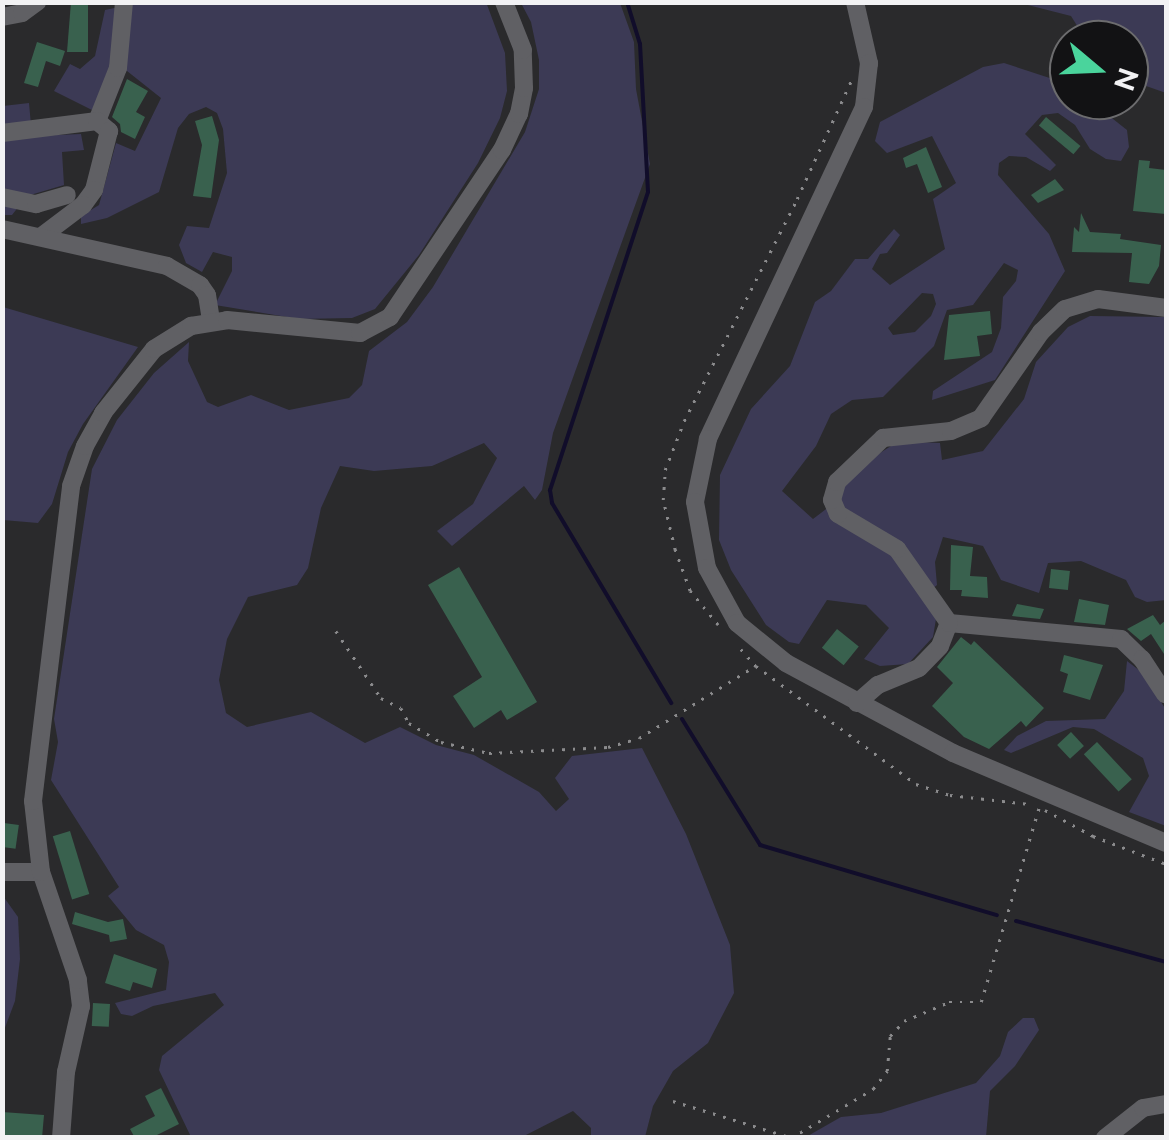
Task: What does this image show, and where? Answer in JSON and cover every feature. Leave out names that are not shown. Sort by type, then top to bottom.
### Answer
[{"type":"street","points":[[2,17],[22,13],[37,2]]},
{"type":"street","points":[[97,122],[118,68],[124,2]]},
{"type":"street","points":[[61,1138],[66,1072],[82,1006],[78,980],[41,872],[33,800],[71,486],[103,414],[154,349],[173,334],[211,320],[360,333],[390,317],[502,150],[519,114],[524,50],[504,2]]},
{"type":"street","points":[[855,2],[868,63],[858,128],[718,416],[697,480],[696,526],[715,588],[737,623],[773,654],[857,703],[953,753],[1166,843]]},
{"type":"street","points":[[2,133],[97,122],[110,132],[94,190],[83,205],[42,236]]},
{"type":"street","points":[[2,198],[36,204],[67,195]]},
{"type":"street","points":[[2,228],[182,272],[207,295],[211,320]]},
{"type":"street","points":[[1166,308],[1098,299],[1065,309],[1041,332],[981,418],[951,431],[883,438],[837,482],[832,500],[838,514],[897,549],[949,623],[1121,640],[1142,660],[1166,694]]},
{"type":"street","points":[[857,703],[878,685],[920,668],[940,646],[949,623]]},
{"type":"street","points":[[2,872],[41,872]]},
{"type":"street","points":[[1105,1138],[1143,1108],[1166,1104]]},
{"type":"path","points":[[336,630],[380,698],[401,708],[409,723],[442,742],[489,752],[608,747],[639,738],[773,654]]},
{"type":"path","points":[[756,666],[916,784],[950,794],[1040,805],[1094,836],[1166,864]]},
{"type":"path","points":[[673,1101],[791,1138],[873,1090],[887,1071],[890,1036],[904,1021],[949,1002],[980,1002],[1040,805]]},
{"type":"shaded area","points":[[486,2],[505,53],[507,91],[500,118],[478,163],[419,255],[375,309],[352,318],[299,319],[215,305],[232,271],[232,257],[213,252],[202,272],[186,263],[179,245],[187,226],[209,228],[227,173],[223,129],[217,113],[206,107],[189,114],[178,128],[159,192],[107,218],[81,224],[81,216],[99,205],[116,143],[135,151],[161,98],[127,71],[112,65],[96,112],[54,91],[70,64],[80,69],[95,56],[105,10],[138,3]]},
{"type":"shaded area","points":[[521,3],[620,3],[634,42],[636,89],[650,164],[553,433],[542,490],[535,500],[524,486],[452,546],[437,531],[473,504],[497,458],[484,443],[432,466],[374,471],[340,466],[321,508],[308,568],[297,585],[248,597],[227,639],[219,680],[226,713],[247,727],[311,712],[365,743],[400,727],[436,745],[474,755],[539,792],[556,811],[569,799],[555,778],[572,756],[642,748],[686,834],[730,945],[734,993],[708,1043],[673,1071],[653,1106],[645,1137],[591,1137],[591,1128],[573,1111],[522,1137],[191,1137],[159,1070],[162,1056],[224,1005],[215,993],[153,1006],[132,1016],[121,1014],[115,1003],[166,990],[169,962],[164,945],[136,930],[108,896],[119,887],[51,780],[58,742],[54,719],[92,469],[117,420],[154,373],[189,342],[188,361],[207,402],[218,407],[251,395],[289,410],[349,398],[362,385],[369,351],[407,322],[433,287],[525,132],[539,89],[539,60],[531,22]]},
{"type":"shaded area","points":[[1020,3],[1166,3],[1166,93],[1149,87],[1149,20],[1074,20],[1071,16]]},
{"type":"shaded area","points":[[1004,63],[1049,78],[1049,114],[1042,115],[1025,134],[1056,165],[1050,171],[1026,157],[1009,156],[999,163],[998,175],[1049,234],[1065,271],[995,380],[932,400],[933,391],[992,352],[1001,328],[1003,297],[1016,281],[1018,270],[1004,263],[973,305],[947,310],[934,346],[883,397],[852,400],[831,414],[816,446],[782,491],[813,519],[838,500],[841,488],[864,463],[899,441],[940,443],[942,460],[983,451],[1024,399],[1036,362],[1068,327],[1090,316],[1166,317],[1166,600],[1147,602],[1135,597],[1126,580],[1081,561],[1048,563],[1039,593],[1001,580],[983,546],[943,537],[935,562],[937,585],[922,597],[936,619],[933,637],[908,664],[880,666],[864,659],[889,628],[866,605],[827,600],[799,644],[789,642],[766,625],[731,570],[719,540],[720,475],[751,409],[790,366],[815,302],[831,291],[855,259],[868,259],[894,229],[900,235],[887,253],[880,254],[872,269],[890,285],[945,249],[933,199],[956,183],[932,136],[887,153],[875,141],[880,122],[983,67]],"holes":[[[922,293],[933,294],[936,304],[931,316],[915,332],[893,335],[888,328]]]},
{"type":"shaded area","points":[[29,103],[32,136],[81,134],[84,150],[62,152],[64,185],[27,196],[12,215],[3,215],[3,106]]},
{"type":"shaded area","points":[[1068,120],[1114,120],[1127,130],[1129,147],[1121,161],[1106,159],[1090,149]]},
{"type":"shaded area","points":[[3,307],[138,347],[83,424],[68,452],[52,504],[38,523],[3,520]]},
{"type":"shaded area","points":[[1127,661],[1144,674],[1166,710],[1166,826],[1129,812],[1149,776],[1143,758],[1094,729],[1073,727],[1011,753],[1004,750],[1017,736],[1046,721],[1105,719],[1124,691]]},
{"type":"shaded area","points":[[3,896],[18,917],[20,959],[15,1001],[3,1033]]},
{"type":"shaded area","points":[[1023,1018],[1034,1018],[1039,1030],[1015,1066],[990,1091],[986,1137],[806,1137],[841,1117],[881,1113],[976,1083],[1000,1056],[1008,1032]]},
{"type":"building","points":[[71,2],[88,2],[88,52],[67,52]]},
{"type":"building","points":[[37,42],[65,51],[60,66],[46,61],[38,87],[24,83]]},
{"type":"building","points":[[127,79],[148,91],[136,112],[145,117],[135,139],[121,132],[120,124],[112,117]]},
{"type":"building","points":[[212,116],[219,140],[211,198],[193,196],[202,145],[195,121]]},
{"type":"building","points":[[1046,117],[1080,146],[1073,154],[1039,125]]},
{"type":"building","points":[[926,147],[942,187],[928,193],[917,164],[906,168],[903,158]]},
{"type":"building","points":[[1139,160],[1150,161],[1149,168],[1166,170],[1166,214],[1133,211]]},
{"type":"building","points":[[1055,179],[1064,190],[1038,203],[1031,195]]},
{"type":"building","points":[[1081,213],[1090,232],[1121,234],[1120,239],[1161,245],[1159,266],[1149,284],[1129,282],[1132,253],[1072,252],[1074,227],[1079,232]]},
{"type":"building","points":[[990,311],[992,334],[977,336],[980,356],[944,360],[949,315]]},
{"type":"building","points":[[951,545],[973,547],[970,576],[987,577],[988,598],[961,596],[962,590],[950,590]]},
{"type":"building","points":[[459,567],[537,702],[507,720],[501,710],[474,728],[453,696],[482,677],[428,585]]},
{"type":"building","points":[[1051,569],[1070,571],[1068,590],[1049,588]]},
{"type":"building","points":[[1079,599],[1109,605],[1105,625],[1074,622]]},
{"type":"building","points":[[1017,604],[1044,609],[1040,619],[1012,616]]},
{"type":"building","points":[[1153,615],[1160,625],[1166,620],[1166,657],[1151,634],[1141,641],[1127,629]]},
{"type":"building","points":[[837,629],[859,647],[844,665],[822,648]]},
{"type":"building","points":[[961,637],[971,645],[974,641],[1044,708],[1026,727],[1021,721],[989,749],[964,737],[932,706],[953,683],[937,667]]},
{"type":"building","points":[[1064,655],[1103,665],[1090,700],[1063,692],[1068,674],[1060,671]]},
{"type":"building","points":[[1071,732],[1084,746],[1070,759],[1057,745]]},
{"type":"building","points":[[1097,742],[1132,779],[1119,792],[1084,754]]},
{"type":"building","points":[[4,823],[19,825],[16,849],[2,847]]},
{"type":"building","points":[[70,831],[89,894],[72,899],[53,836]]},
{"type":"building","points":[[75,912],[108,922],[123,919],[127,939],[110,942],[109,935],[72,924]]},
{"type":"building","points":[[114,954],[157,969],[152,988],[133,982],[130,991],[105,983]]},
{"type":"building","points":[[93,1003],[110,1004],[109,1027],[92,1026]]},
{"type":"building","points":[[161,1088],[179,1124],[151,1138],[135,1138],[130,1129],[155,1116],[145,1096]]},
{"type":"building","points":[[2,1112],[44,1115],[42,1138],[2,1138]]},
{"type":"waterway","points":[[627,2],[640,44],[648,192],[550,490],[552,503],[671,703]]},
{"type":"waterway","points":[[682,719],[760,845],[997,915]]},
{"type":"waterway","points":[[1016,921],[1166,962]]}]
